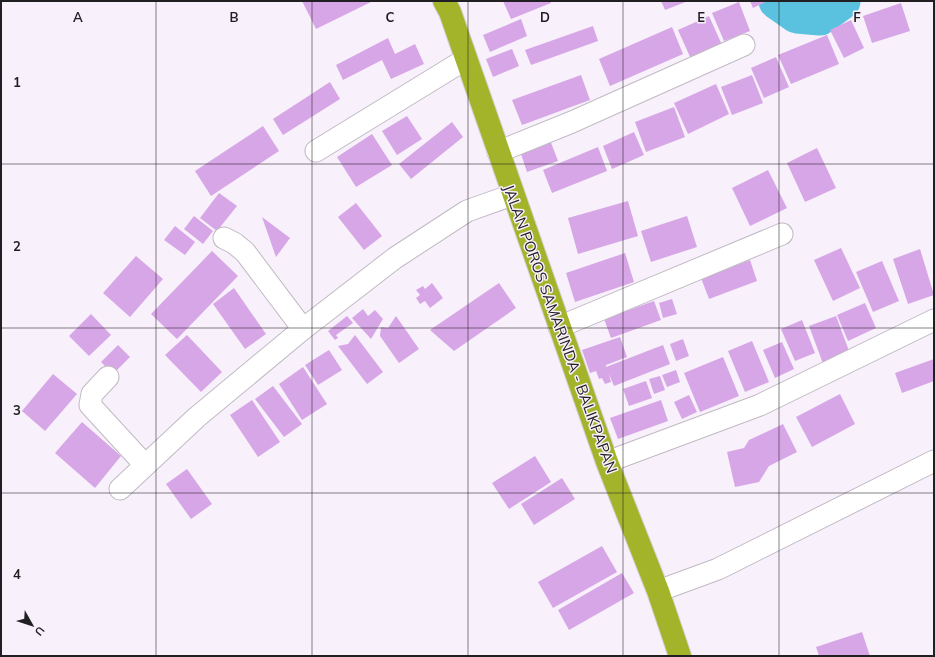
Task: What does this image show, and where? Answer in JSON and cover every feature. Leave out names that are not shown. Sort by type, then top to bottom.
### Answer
[{"type":"highway","name":"JALAN POROS SAMARINDA - BALIKPAPAN","points":[[444,1],[450,12],[512,195],[607,462],[658,591],[680,656]]},
{"type":"street","points":[[498,152],[572,122],[744,45]]},
{"type":"street","points":[[316,151],[466,59]]},
{"type":"street","points":[[120,489],[197,417],[303,329],[395,258],[467,211],[512,195]]},
{"type":"street","points":[[559,327],[782,234]]},
{"type":"street","points":[[224,238],[234,243],[245,252],[303,329]]},
{"type":"street","points":[[607,462],[760,406],[934,320]]},
{"type":"street","points":[[108,377],[92,394],[90,405],[145,465]]},
{"type":"street","points":[[658,591],[718,569],[934,461]]},
{"type":"building","points":[[302,1],[373,1],[316,29]]},
{"type":"building","points":[[503,1],[550,1],[551,3],[511,19]]},
{"type":"building","points":[[661,1],[688,1],[665,10]]},
{"type":"building","points":[[750,1],[768,1],[753,8]]},
{"type":"building","points":[[739,2],[750,31],[724,41],[712,13]]},
{"type":"building","points":[[901,3],[910,31],[872,43],[863,16]]},
{"type":"building","points":[[709,16],[722,45],[691,59],[678,30]]},
{"type":"building","points":[[521,19],[527,36],[490,52],[483,35]]},
{"type":"building","points":[[851,20],[864,48],[844,58],[830,30]]},
{"type":"building","points":[[593,26],[598,41],[531,65],[525,50]]},
{"type":"building","points":[[672,27],[683,54],[610,86],[599,59]]},
{"type":"building","points":[[827,35],[839,64],[791,84],[778,55]]},
{"type":"building","points":[[388,38],[395,54],[415,44],[424,64],[391,79],[382,60],[343,80],[336,65]]},
{"type":"building","points":[[512,49],[519,66],[493,77],[486,59]]},
{"type":"building","points":[[776,57],[789,87],[764,98],[751,68]]},
{"type":"building","points":[[581,75],[590,100],[522,125],[512,100]]},
{"type":"building","points":[[752,75],[763,103],[732,115],[721,87]]},
{"type":"building","points":[[330,82],[340,99],[283,135],[273,119]]},
{"type":"building","points":[[716,84],[729,114],[688,134],[674,103]]},
{"type":"building","points":[[674,107],[685,137],[646,152],[635,122]]},
{"type":"building","points":[[407,116],[422,139],[397,155],[382,131]]},
{"type":"building","points":[[452,122],[463,137],[411,179],[399,164]]},
{"type":"building","points":[[263,126],[279,151],[211,196],[195,171]]},
{"type":"building","points":[[634,132],[644,155],[612,169],[603,146]]},
{"type":"building","points":[[372,134],[392,165],[356,187],[337,157]]},
{"type":"building","points":[[550,140],[558,161],[527,172],[520,151]]},
{"type":"building","points":[[598,147],[607,171],[552,193],[543,170]]},
{"type":"building","points":[[817,148],[836,188],[805,202],[787,163]]},
{"type":"building","points":[[768,170],[787,208],[750,226],[732,188]]},
{"type":"building","points":[[219,193],[237,206],[217,231],[200,218]]},
{"type":"building","points":[[628,201],[638,236],[578,254],[568,218]]},
{"type":"building","points":[[356,203],[382,236],[364,250],[338,217]]},
{"type":"building","points":[[194,216],[213,231],[203,244],[184,229]]},
{"type":"building","points":[[687,216],[697,247],[651,262],[641,231]]},
{"type":"building","points":[[262,217],[290,238],[276,257]]},
{"type":"building","points":[[175,226],[195,242],[185,255],[164,240]]},
{"type":"building","points":[[841,248],[860,288],[833,301],[814,260]]},
{"type":"building","points":[[920,249],[934,295],[908,304],[893,259]]},
{"type":"building","points":[[212,251],[238,276],[177,339],[151,314]]},
{"type":"building","points":[[625,253],[634,282],[575,302],[566,273]]},
{"type":"building","points":[[136,256],[163,279],[130,317],[103,293]]},
{"type":"building","points":[[750,260],[757,281],[709,299],[701,278]]},
{"type":"building","points":[[882,261],[899,301],[873,312],[856,272]]},
{"type":"building","points":[[432,283],[443,298],[430,308],[425,301],[420,304],[416,298],[420,295],[416,290],[423,286],[425,289]]},
{"type":"building","points":[[499,283],[516,308],[454,351],[430,330]]},
{"type":"building","points":[[234,288],[266,334],[245,349],[213,304]]},
{"type":"building","points":[[672,299],[677,314],[663,318],[659,303]]},
{"type":"building","points":[[654,301],[661,320],[611,338],[604,319]]},
{"type":"building","points":[[865,303],[876,328],[848,341],[837,315]]},
{"type":"building","points":[[363,309],[368,316],[375,310],[383,319],[371,339],[352,318]]},
{"type":"building","points":[[91,314],[111,335],[89,356],[69,336]]},
{"type":"building","points":[[347,316],[353,323],[336,335],[338,338],[335,340],[328,331]]},
{"type":"building","points":[[396,316],[419,349],[399,363],[380,336],[381,327],[388,328]]},
{"type":"building","points":[[836,316],[852,359],[825,369],[809,326]]},
{"type":"building","points":[[802,320],[815,353],[795,361],[781,329]]},
{"type":"building","points":[[187,335],[222,372],[201,392],[165,355]]},
{"type":"building","points":[[355,335],[383,372],[367,384],[338,346],[348,344]]},
{"type":"building","points":[[620,337],[627,357],[606,365],[606,367],[663,345],[670,364],[614,386],[609,374],[611,382],[605,384],[602,378],[599,379],[596,371],[590,373],[582,350]]},
{"type":"building","points":[[683,339],[689,356],[676,361],[670,344]]},
{"type":"building","points":[[752,341],[769,382],[745,392],[728,351]]},
{"type":"building","points":[[782,342],[794,369],[775,378],[763,350]]},
{"type":"building","points":[[118,345],[130,357],[113,374],[101,362]]},
{"type":"building","points":[[329,350],[342,370],[318,385],[305,365]]},
{"type":"building","points":[[723,357],[739,396],[700,412],[684,373]]},
{"type":"building","points":[[934,359],[934,381],[902,393],[895,373]]},
{"type":"building","points":[[303,367],[327,404],[302,420],[279,384]]},
{"type":"building","points":[[676,370],[680,382],[667,387],[662,375]]},
{"type":"building","points":[[53,374],[77,394],[45,431],[22,411]]},
{"type":"building","points":[[660,376],[665,390],[654,394],[649,379]]},
{"type":"building","points":[[646,381],[652,398],[629,406],[623,389]]},
{"type":"building","points":[[273,386],[302,424],[284,437],[255,399]]},
{"type":"building","points":[[840,394],[855,424],[812,447],[796,417]]},
{"type":"building","points":[[689,395],[697,412],[682,419],[674,402]]},
{"type":"building","points":[[252,400],[280,442],[258,457],[230,415]]},
{"type":"building","points":[[661,400],[668,421],[618,439],[610,418]]},
{"type":"building","points":[[82,422],[121,456],[95,488],[55,453]]},
{"type":"building","points":[[783,424],[797,452],[769,466],[759,482],[735,487],[727,452],[744,448],[749,440]]},
{"type":"building","points":[[535,456],[551,482],[509,509],[492,483]]},
{"type":"building","points":[[187,469],[212,504],[191,519],[166,484]]},
{"type":"building","points":[[562,478],[575,499],[534,525],[521,504]]},
{"type":"building","points":[[602,546],[617,572],[553,608],[538,582]]},
{"type":"building","points":[[622,573],[634,593],[569,630],[558,610]]},
{"type":"building","points":[[862,632],[870,656],[819,656],[816,647]]},
{"type":"waterway","points":[[777,1],[797,15],[820,17],[842,1]]}]
